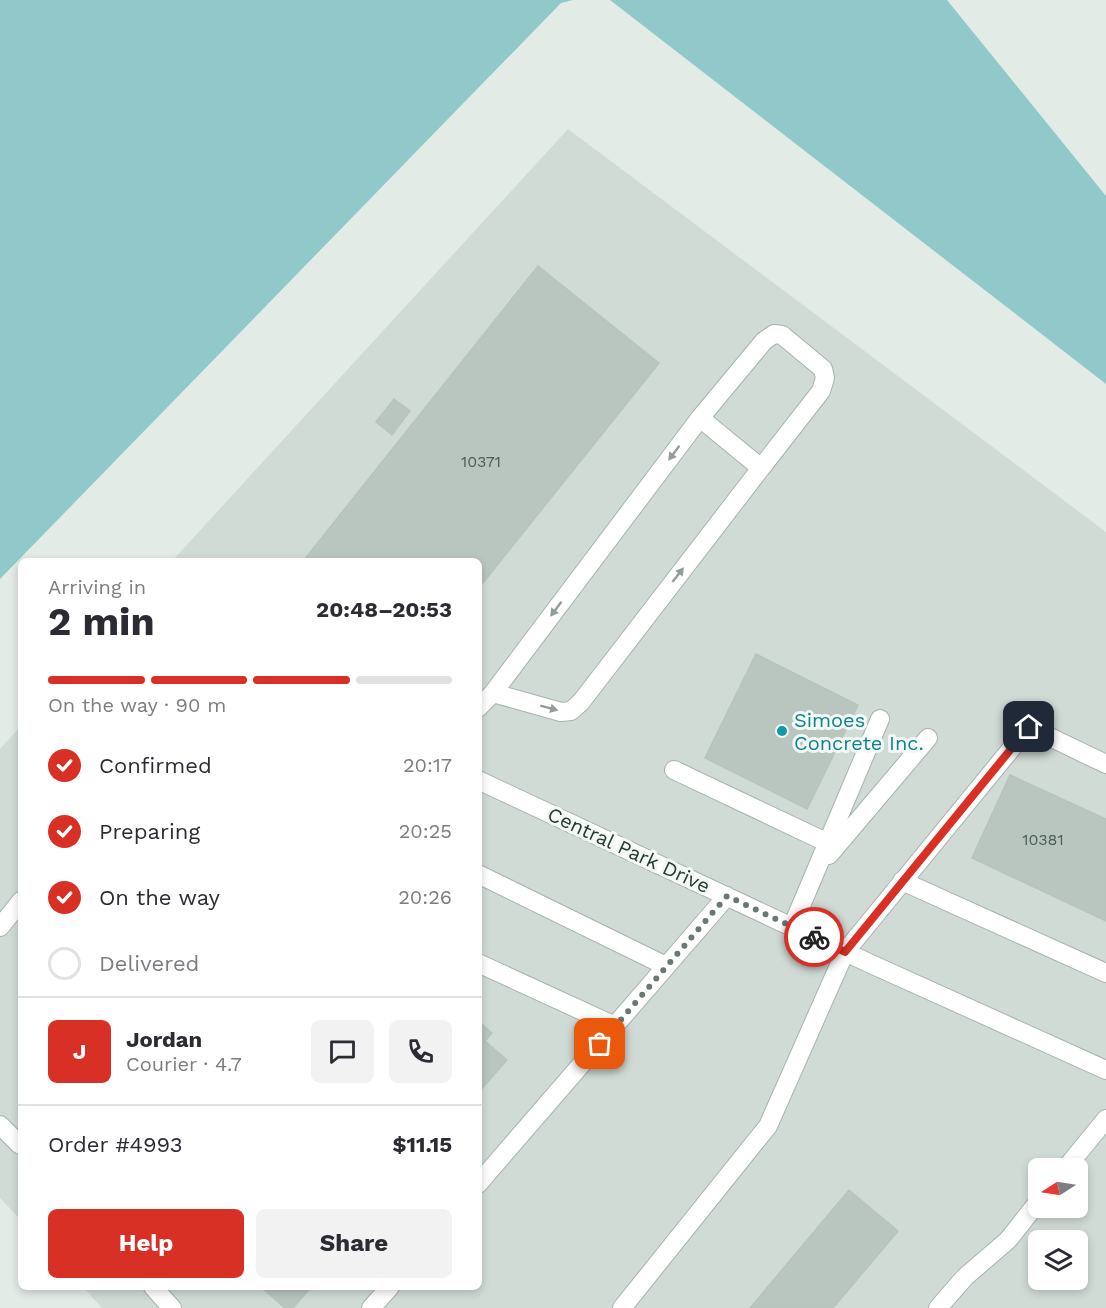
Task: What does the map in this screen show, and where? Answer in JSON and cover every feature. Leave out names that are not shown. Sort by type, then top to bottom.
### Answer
[{"type":"street","points":[[482,704],[493,693],[700,418],[764,341],[774,334],[782,335],[823,369],[825,378],[821,391],[571,711],[561,712],[493,693]]},
{"type":"street","points":[[700,418],[760,468]]},
{"type":"street","points":[[792,927],[880,719]]},
{"type":"street","points":[[622,1308],[768,1126],[845,952],[1029,727],[1106,764]]},
{"type":"street","points":[[816,870],[928,738]]},
{"type":"street","points":[[674,770],[828,843]]},
{"type":"street","name":"Central Park Drive","points":[[482,782],[845,952],[1106,1070]]},
{"type":"street","points":[[482,876],[666,966]]},
{"type":"street","points":[[902,881],[1106,973]]},
{"type":"street","points":[[482,1179],[727,896]]},
{"type":"street","points":[[0,927],[18,905]]},
{"type":"street","points":[[482,965],[615,1026]]},
{"type":"street","points":[[1074,1158],[1106,1119]]},
{"type":"street","points":[[0,1125],[18,1142]]},
{"type":"street","points":[[938,1308],[965,1277],[1008,1240],[1028,1215]]},
{"type":"street","points":[[156,1290],[172,1308]]},
{"type":"street","points":[[371,1308],[387,1290]]},
{"type":"shaded area","points":[[568,129],[1106,532],[1106,1308],[102,1308],[86,1290],[482,1290],[482,558],[175,558]]},
{"type":"shaded area","points":[[18,729],[18,1217],[0,1198],[0,749]]},
{"type":"water","points":[[0,0],[573,0],[561,3],[0,579]]},
{"type":"water","points":[[610,0],[947,0],[1106,196],[1106,384]]},
{"type":"building","points":[[538,266],[659,363],[482,584],[482,558],[306,558]]},
{"type":"building","points":[[394,399],[410,411],[392,435],[376,422]]},
{"type":"building","name":"Simoes Concrete Inc.","points":[[756,654],[858,705],[807,809],[705,758]]},
{"type":"building","points":[[1010,775],[1106,819],[1106,921],[972,858]]},
{"type":"building","points":[[482,1024],[492,1033],[485,1041],[507,1060],[482,1088]]},
{"type":"building","points":[[849,1190],[898,1231],[833,1308],[750,1308]]},
{"type":"building","points":[[264,1290],[308,1290],[293,1308],[285,1308]]},
{"type":"way so far","points":[[600,1044],[727,896],[814,937]]},
{"type":"place","name":"Simoes Concrete Inc.","points":[[782,731]]},
{"type":"route","points":[[814,937],[845,952],[1029,727]]}]
